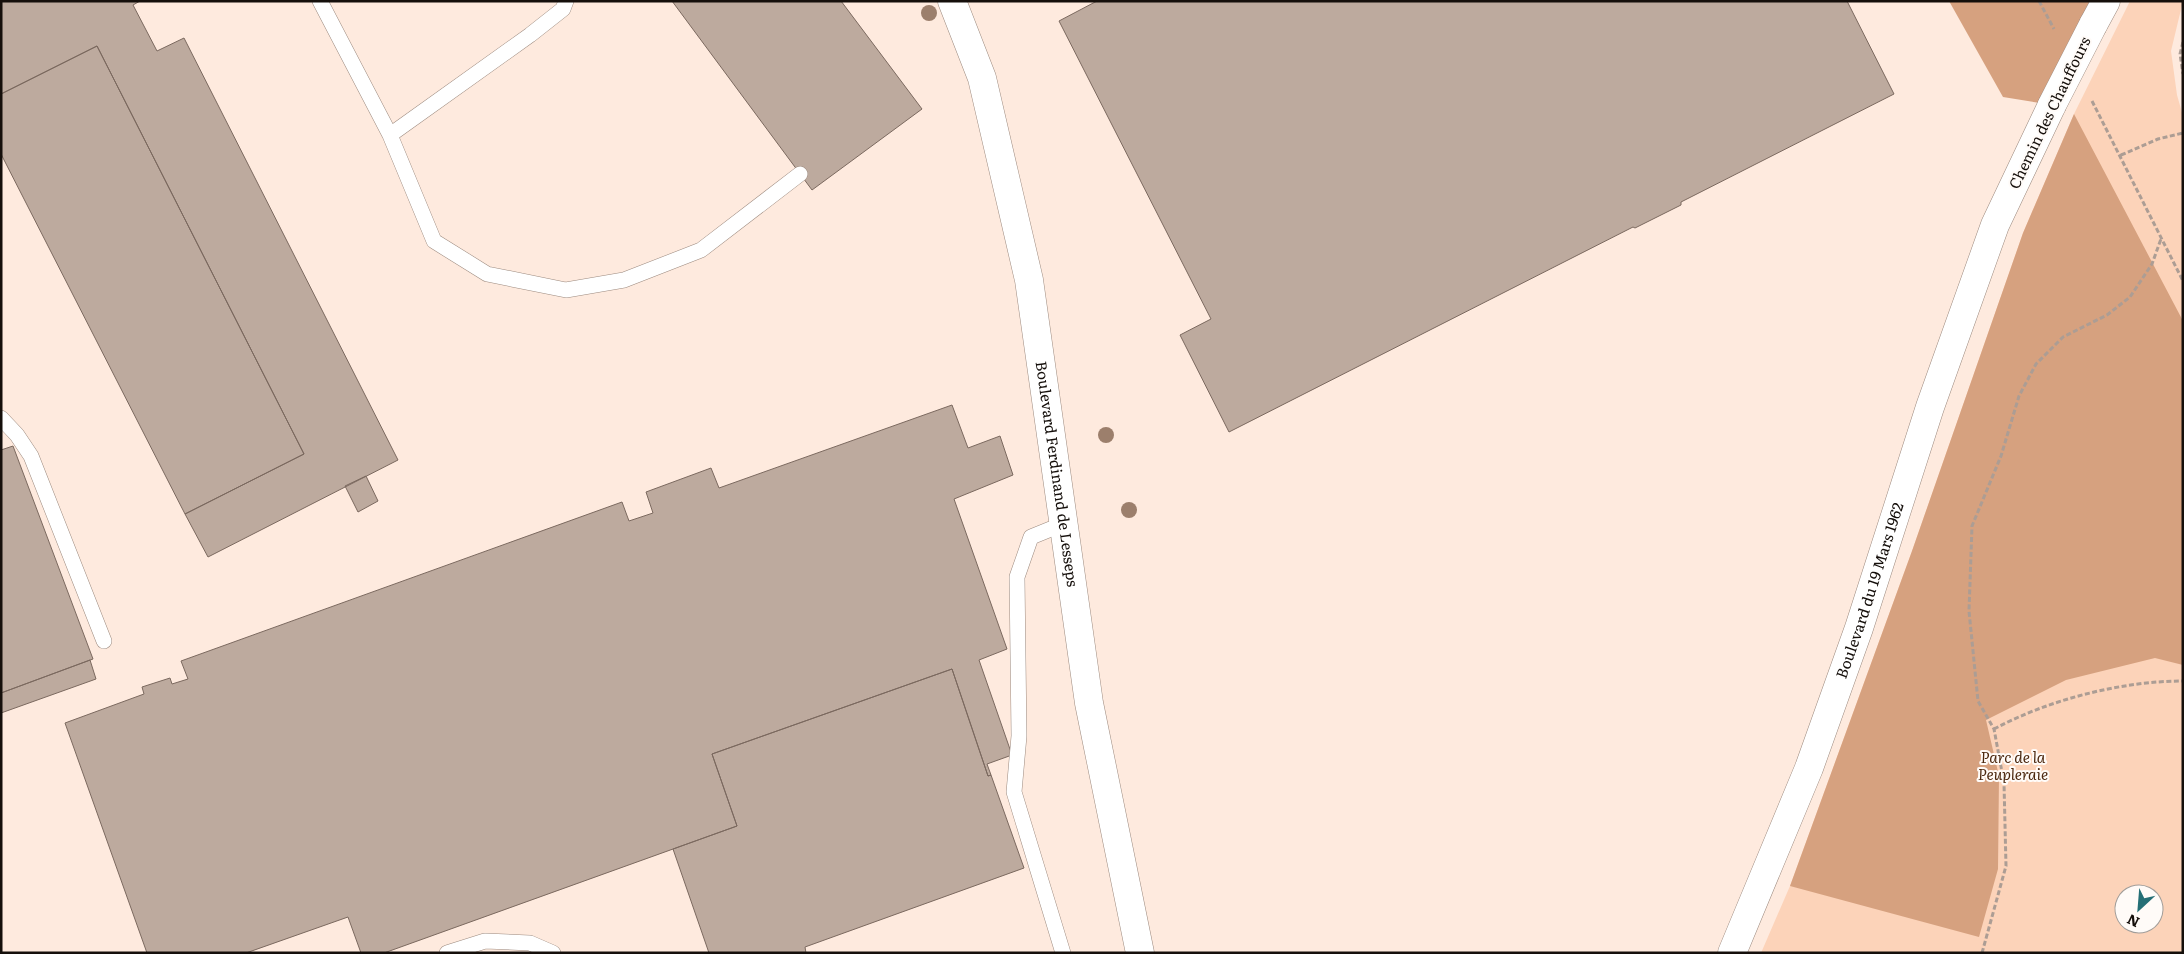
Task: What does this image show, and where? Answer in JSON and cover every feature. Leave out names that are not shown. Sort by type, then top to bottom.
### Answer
[{"type":"street","name":"Boulevard Ferdinand de Lesseps","points":[[952,1],[982,78],[1029,280],[1089,703],[1140,953]]},
{"type":"street","name":"Chemin des Chauffours","points":[[1996,225],[2052,105],[2106,1]]},
{"type":"street","name":"Boulevard du 19 Mars 1962","points":[[1732,953],[1809,768],[1859,628],[1930,407],[1996,225]]},
{"type":"lane","points":[[320,1],[390,135],[434,241],[487,274],[566,290],[624,280],[700,250],[800,174]]},
{"type":"lane","points":[[390,135],[530,35],[563,9],[566,1]]},
{"type":"lane","points":[[1,418],[18,435],[31,456],[104,641]]},
{"type":"lane","points":[[1063,953],[1014,792],[1019,736],[1017,577],[1031,537],[1064,524]]},
{"type":"lane","points":[[447,953],[485,940],[530,944],[553,953]]},
{"type":"path","points":[[2039,1],[2057,36]]},
{"type":"path","points":[[2183,42],[2180,54],[2183,74]]},
{"type":"path","points":[[2089,95],[2183,281]]},
{"type":"path","points":[[2121,155],[2158,139],[2183,133]]},
{"type":"path","points":[[1982,953],[2006,866],[2004,783],[1994,729],[1978,701],[1969,611],[1972,526],[2001,456],[2020,396],[2036,364],[2063,337],[2107,315],[2130,297],[2152,264],[2161,239]]},
{"type":"path","points":[[1994,729],[2015,717],[2063,700],[2126,687],[2183,681]]},
{"type":"green space","name":"Parc de la Peupleraie","points":[[2130,1],[2183,1],[2171,51],[2177,95],[2183,116],[2183,953],[1761,953],[1790,886],[1912,551],[2023,233],[2074,114]]},
{"type":"shaded area","points":[[1949,1],[2106,1],[2052,105],[2003,97]]},
{"type":"shaded area","name":"Parc de la Peupleraie","points":[[2074,114],[2183,321],[2183,665],[2155,658],[2066,680],[1986,720],[1999,776],[1998,869],[1979,937],[1790,886],[1912,551],[2023,233]]},
{"type":"building","points":[[1,1],[140,1],[133,5],[157,51],[184,38],[398,460],[208,557],[185,514],[304,454],[97,46],[1,94]]},
{"type":"building","points":[[672,1],[841,1],[922,109],[812,190]]},
{"type":"building","points":[[1097,1],[1847,1],[1894,94],[1681,202],[1681,205],[1635,228],[1633,227],[1229,432],[1180,335],[1211,319],[1059,21]]},
{"type":"building","points":[[97,46],[304,454],[185,514],[1,154],[1,94]]},
{"type":"building","points":[[952,405],[968,448],[1000,436],[1013,475],[954,499],[1007,649],[979,660],[1012,755],[987,764],[991,775],[988,776],[952,669],[712,754],[737,826],[384,953],[361,953],[348,917],[246,953],[147,953],[65,723],[144,694],[142,687],[170,678],[172,684],[188,679],[181,661],[622,502],[629,521],[653,513],[646,492],[711,468],[719,488]]},
{"type":"building","points":[[13,446],[93,659],[1,693],[1,450]]},
{"type":"building","points":[[366,476],[378,501],[358,512],[345,486]]},
{"type":"building","points":[[90,660],[96,679],[1,713],[1,693]]},
{"type":"building","points":[[952,669],[988,776],[991,775],[1024,868],[805,947],[806,953],[709,953],[673,849],[737,826],[712,754]]}]
